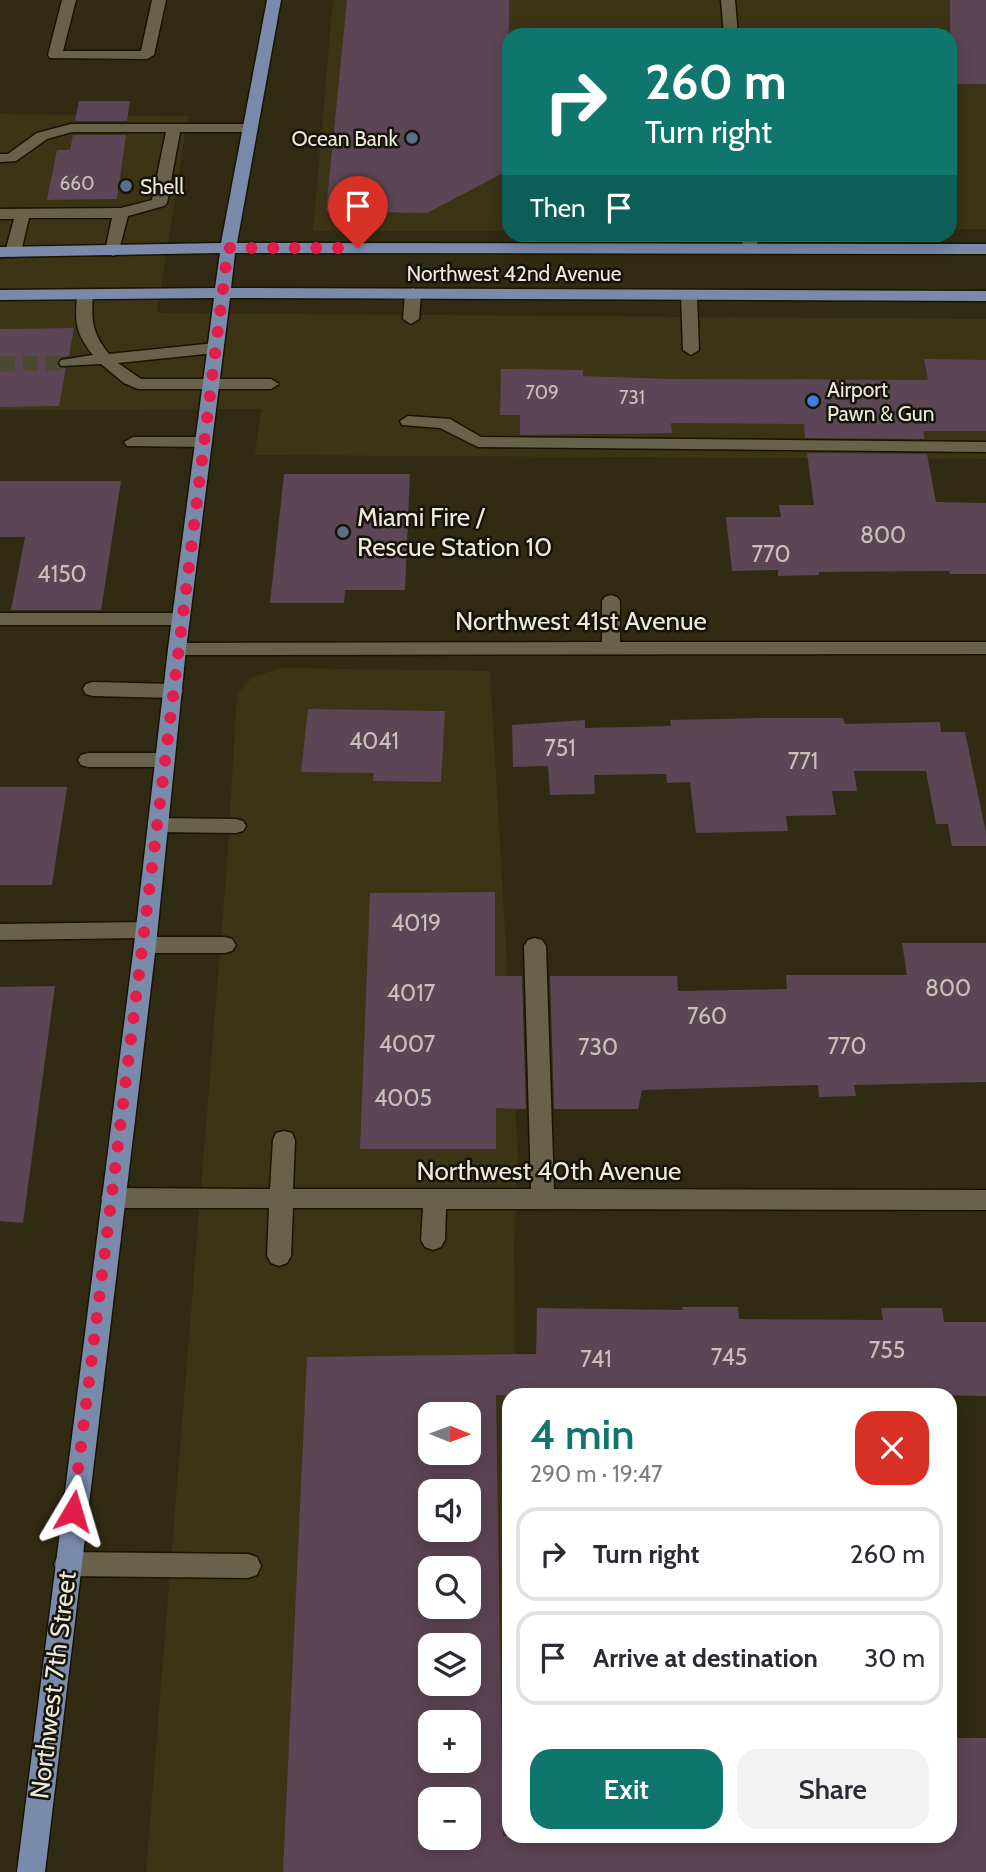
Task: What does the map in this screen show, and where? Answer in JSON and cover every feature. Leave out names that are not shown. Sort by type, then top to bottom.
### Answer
[{"type":"main road","name":"Northwest 7th Street","points":[[31,1872],[66,1564],[145,938],[177,649],[222,293],[274,0]]},
{"type":"main road","name":"Northwest 42nd Avenue","points":[[7,252],[675,242]]},
{"type":"main road","name":"Northwest 42nd Avenue","points":[[779,242],[986,249]]},
{"type":"main road","name":"Northwest 42nd Avenue","points":[[0,295],[413,293],[986,296]]},
{"type":"street","points":[[69,0],[55,55],[147,55],[159,0]]},
{"type":"street","points":[[728,0],[730,28]]},
{"type":"street","points":[[0,158],[11,158],[42,136],[71,128],[250,128]]},
{"type":"street","points":[[0,214],[121,213],[159,203],[174,128]]},
{"type":"street","points":[[113,251],[121,213]]},
{"type":"street","points":[[7,252],[23,214]]},
{"type":"street","points":[[411,319],[413,293]]},
{"type":"street","points":[[85,295],[83,323],[93,343],[122,376],[138,384],[271,384]]},
{"type":"street","points":[[689,295],[691,350]]},
{"type":"street","points":[[67,363],[215,348]]},
{"type":"street","points":[[408,421],[444,424],[478,442],[986,447]]},
{"type":"street","points":[[133,442],[204,442]]},
{"type":"street","points":[[611,601],[611,646]]},
{"type":"street","points":[[0,619],[181,619]]},
{"type":"street","name":"Northwest 41st Avenue","points":[[177,649],[611,646],[986,648]]},
{"type":"street","points":[[93,689],[173,691]]},
{"type":"street","points":[[88,760],[165,760]]},
{"type":"street","points":[[158,825],[236,826]]},
{"type":"street","points":[[0,932],[145,938],[225,945]]},
{"type":"street","points":[[535,946],[543,1199]]},
{"type":"street","points":[[279,1256],[284,1140]]},
{"type":"street","name":"Northwest 40th Avenue","points":[[113,1198],[986,1200]]},
{"type":"street","points":[[433,1240],[435,1199]]},
{"type":"street","points":[[66,1564],[248,1566]]},
{"type":"shaded area","points":[[333,0],[986,0],[986,229],[957,229],[957,28],[502,28],[502,231],[313,231]]},
{"type":"shaded area","points":[[0,114],[188,116],[157,313],[986,319],[986,459],[255,455],[261,409],[0,410]]},
{"type":"shaded area","points":[[281,668],[490,671],[518,1157],[514,1247],[516,1388],[502,1388],[502,1843],[520,1843],[521,1872],[146,1872],[227,864],[237,694],[253,677]]},
{"type":"building","points":[[347,0],[509,0],[509,28],[502,28],[502,174],[427,213],[326,211]]},
{"type":"building","points":[[950,0],[986,0],[986,84],[957,84],[957,28],[950,28]]},
{"type":"building","points":[[79,101],[130,101],[127,121],[75,121]]},
{"type":"building","points":[[73,135],[126,135],[117,199],[47,200],[57,150],[70,150]]},
{"type":"building","points":[[74,328],[69,356],[61,357],[57,362],[59,367],[66,368],[59,406],[0,407],[0,329]]},
{"type":"building","points":[[924,359],[986,360],[986,431],[923,431],[925,439],[805,438],[804,424],[671,423],[672,433],[520,435],[520,415],[500,415],[501,369],[583,370],[583,376],[669,379],[928,380]]},
{"type":"building","points":[[807,453],[927,454],[936,502],[986,503],[986,574],[950,574],[949,571],[819,572],[819,575],[778,576],[778,570],[732,571],[726,517],[781,517],[779,505],[814,505]]},
{"type":"building","name":"Miami Fire / Rescue Station 10","points":[[284,474],[410,474],[405,590],[345,590],[344,603],[270,603]]},
{"type":"building","points":[[0,481],[121,481],[101,610],[11,610],[25,537],[0,537]]},
{"type":"building","points":[[308,709],[445,711],[441,782],[373,781],[374,773],[301,772]]},
{"type":"building","points":[[843,718],[845,724],[940,722],[941,732],[965,732],[986,833],[986,846],[952,846],[948,824],[936,824],[926,771],[854,771],[857,791],[832,791],[836,815],[786,816],[788,831],[696,833],[690,782],[667,783],[666,774],[594,775],[595,794],[550,795],[548,766],[513,767],[512,725],[585,720],[585,728],[671,726],[670,720]]},
{"type":"building","points":[[0,787],[67,787],[52,885],[0,885]]},
{"type":"building","points":[[495,892],[495,976],[522,976],[526,1109],[496,1108],[496,1149],[360,1149],[370,893]]},
{"type":"building","points":[[902,943],[986,943],[986,1082],[854,1085],[856,1096],[819,1097],[818,1085],[642,1090],[638,1109],[554,1109],[550,976],[677,976],[678,991],[787,989],[786,975],[907,975]]},
{"type":"building","points":[[55,986],[23,1223],[0,1221],[0,987]]},
{"type":"building","points":[[682,1307],[738,1307],[739,1319],[883,1320],[881,1308],[942,1308],[944,1322],[986,1322],[986,1396],[957,1396],[957,1388],[502,1388],[502,1395],[496,1395],[502,1843],[957,1843],[957,1738],[986,1738],[986,1872],[283,1872],[307,1357],[536,1354],[537,1308],[683,1310]]},
{"type":"tunnel","points":[[0,364],[67,363]]},
{"type":"place","name":"Ocean Bank","points":[[412,138]]},
{"type":"place","name":"Shell","points":[[126,186]]},
{"type":"place","name":"Airport Pawn & Gun","points":[[813,401]]},
{"type":"place","name":"Miami Fire / Rescue Station 10","points":[[343,532]]},
{"type":"route","points":[[73,1511],[145,945],[177,649],[228,248],[358,248]]}]
